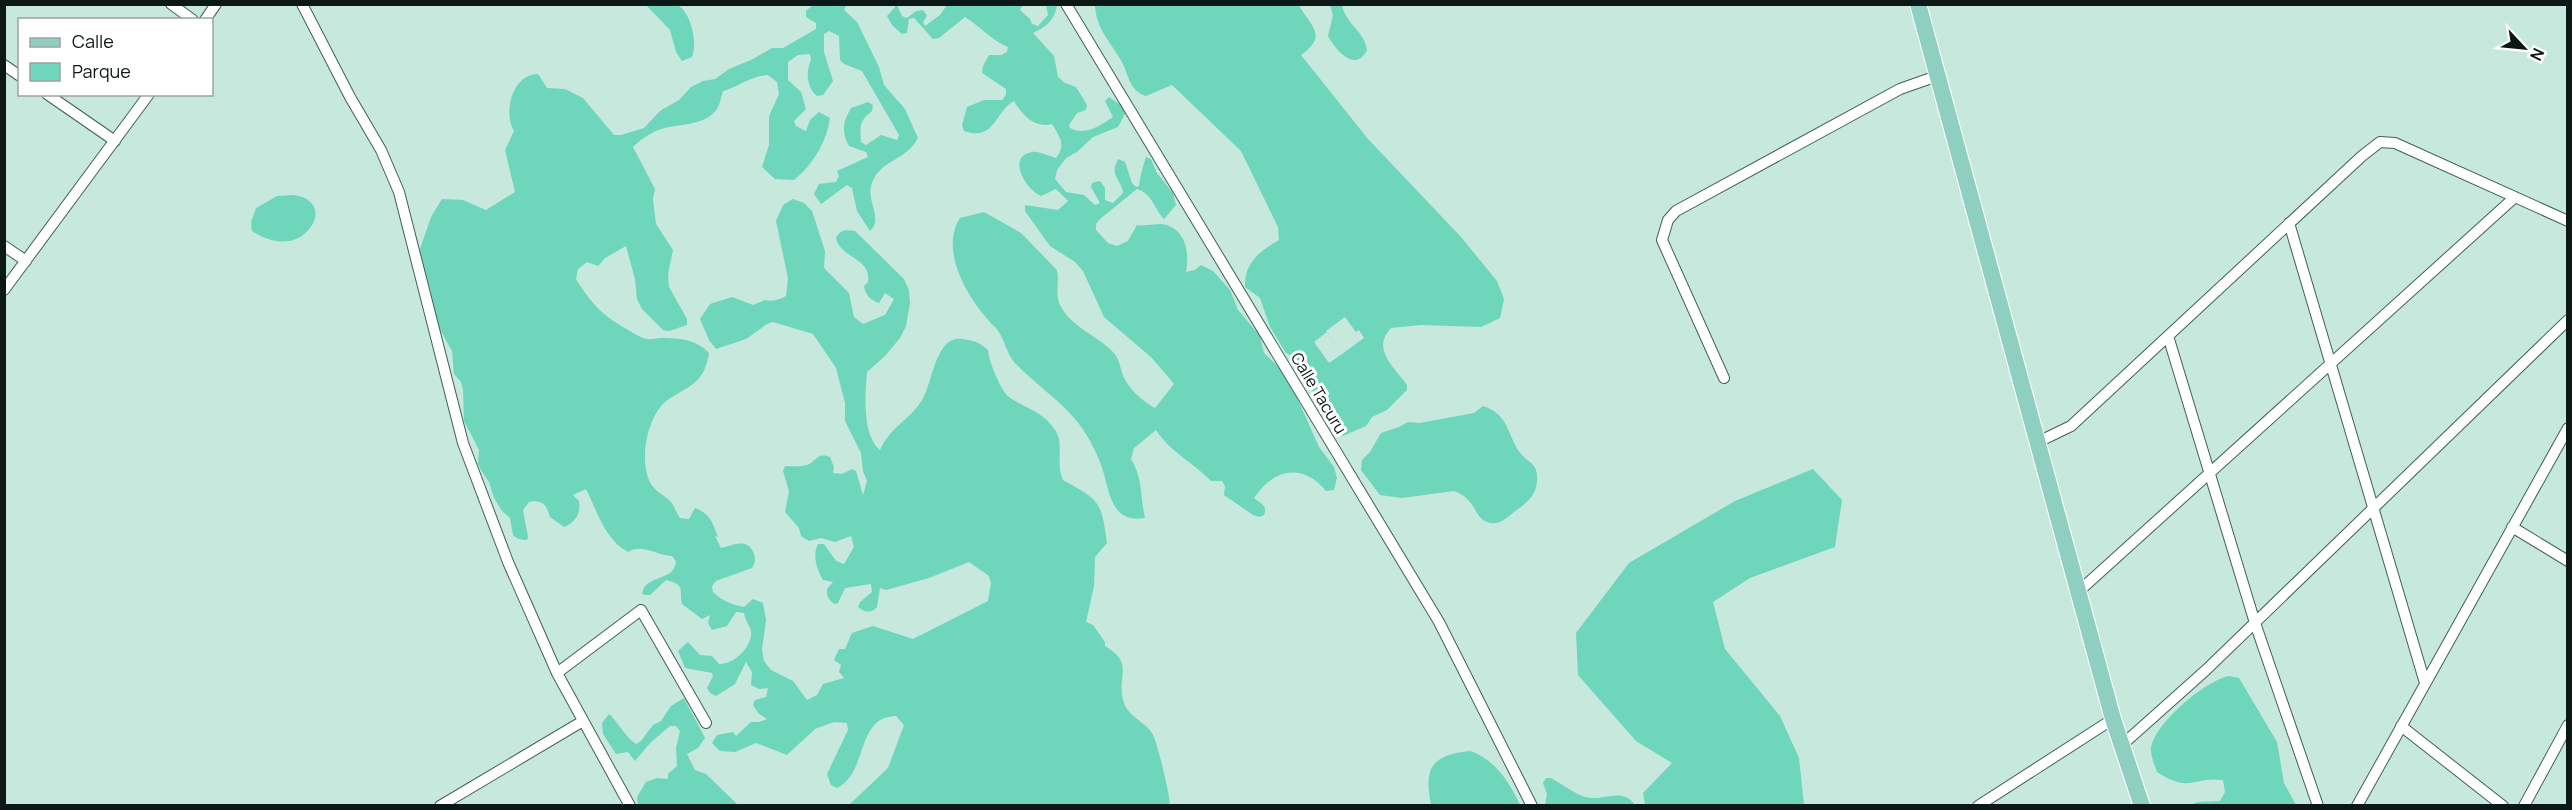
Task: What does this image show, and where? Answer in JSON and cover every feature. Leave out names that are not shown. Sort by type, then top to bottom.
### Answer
[{"type":"main road","points":[[1918,4],[2113,719],[2142,806]]},
{"type":"street","points":[[171,4],[190,18]]},
{"type":"street","points":[[206,18],[216,4]]},
{"type":"street","points":[[302,4],[350,97],[381,150],[399,192],[464,444],[508,562],[557,673],[630,806]]},
{"type":"street","name":"Calle Tacuru","points":[[1066,4],[1440,622],[1532,806]]},
{"type":"street","points":[[4,66],[18,75]]},
{"type":"street","points":[[1724,378],[1662,240],[1668,220],[1676,211],[1900,89],[1938,76]]},
{"type":"street","points":[[50,96],[115,141]]},
{"type":"street","points":[[4,290],[149,96]]},
{"type":"street","points":[[2038,442],[2071,426],[2362,156],[2380,142],[2395,143],[2568,221]]},
{"type":"street","points":[[2078,592],[2515,197]]},
{"type":"street","points":[[2289,224],[2425,683]]},
{"type":"street","points":[[4,246],[26,261]]},
{"type":"street","points":[[2122,745],[2206,670],[2568,320]]},
{"type":"street","points":[[2168,336],[2255,623],[2318,806]]},
{"type":"street","points":[[2357,806],[2568,428]]},
{"type":"street","points":[[2512,527],[2568,561]]},
{"type":"street","points":[[557,673],[641,610],[706,723]]},
{"type":"street","points":[[1977,806],[2113,719]]},
{"type":"street","points":[[440,806],[584,722]]},
{"type":"street","points":[[2523,806],[2568,725]]},
{"type":"street","points":[[2401,726],[2503,806]]},
{"type":"green space","points":[[668,3],[681,7],[692,28],[694,51],[692,57],[682,61],[676,52],[670,30],[646,5]]},
{"type":"green space","points":[[813,5],[846,5],[844,10],[857,22],[879,67],[884,85],[905,109],[918,138],[913,146],[887,164],[876,175],[870,189],[875,221],[870,231],[857,211],[852,188],[847,185],[821,204],[814,194],[819,184],[836,182],[839,176],[837,171],[868,157],[866,152],[849,146],[846,141],[844,127],[851,108],[868,102],[873,105],[872,111],[863,121],[861,128],[861,142],[866,145],[881,135],[897,140],[899,135],[862,71],[840,60],[839,36],[829,31],[824,34],[824,52],[833,81],[823,95],[817,96],[809,84],[810,54],[798,55],[788,62],[788,80],[801,92],[806,109],[794,121],[796,126],[806,131],[810,120],[819,112],[830,118],[826,135],[818,152],[794,180],[775,179],[762,167],[769,145],[769,116],[779,94],[777,82],[768,75],[756,77],[723,91],[717,109],[707,118],[659,130],[645,137],[633,147],[655,189],[653,199],[656,224],[673,250],[668,274],[669,287],[687,319],[687,325],[669,331],[663,330],[642,309],[637,299],[635,279],[626,246],[605,258],[598,266],[587,262],[578,269],[576,279],[599,309],[636,335],[649,339],[686,340],[704,348],[709,353],[704,371],[696,382],[661,406],[650,426],[645,463],[651,484],[671,502],[680,518],[689,519],[695,508],[705,513],[713,524],[718,537],[715,536],[721,548],[744,544],[751,549],[755,560],[752,568],[716,581],[712,586],[713,592],[723,600],[744,607],[753,599],[763,603],[766,620],[762,649],[764,661],[771,670],[793,681],[807,700],[817,695],[823,684],[844,678],[839,672],[841,665],[834,660],[839,649],[845,649],[852,633],[873,626],[913,639],[988,601],[991,583],[989,576],[969,562],[929,578],[886,590],[880,588],[877,607],[870,611],[858,607],[860,602],[872,592],[871,584],[845,588],[838,603],[831,601],[827,589],[833,582],[823,580],[821,576],[816,562],[816,548],[818,544],[824,544],[836,561],[844,564],[854,547],[851,536],[835,542],[821,538],[809,541],[801,536],[799,528],[785,512],[789,491],[783,471],[785,466],[805,466],[820,456],[830,457],[834,467],[833,473],[842,474],[852,469],[856,471],[863,495],[867,481],[863,471],[861,453],[845,421],[845,403],[836,368],[813,334],[773,322],[746,339],[716,349],[709,340],[700,319],[710,304],[732,297],[753,305],[786,296],[788,278],[776,221],[783,205],[793,199],[804,203],[812,211],[825,251],[824,268],[849,293],[854,317],[863,324],[885,315],[894,299],[885,293],[879,303],[868,296],[864,286],[868,282],[865,268],[843,250],[836,238],[844,231],[855,231],[904,279],[909,290],[910,303],[906,326],[900,338],[867,372],[867,425],[874,443],[880,450],[890,435],[917,407],[926,392],[936,361],[946,344],[954,339],[973,341],[988,350],[996,375],[1009,397],[1045,418],[1055,430],[1059,441],[1063,480],[1097,503],[1105,529],[1107,543],[1095,557],[1094,586],[1086,622],[1093,625],[1105,642],[1105,646],[1120,659],[1123,671],[1124,703],[1129,712],[1152,733],[1163,768],[1170,805],[849,805],[888,768],[904,725],[896,716],[883,719],[874,725],[854,770],[837,788],[831,785],[827,774],[848,730],[847,723],[834,722],[815,729],[787,755],[756,743],[735,752],[720,751],[712,743],[717,735],[733,732],[736,736],[751,722],[767,719],[758,713],[753,705],[755,700],[766,697],[768,688],[759,689],[751,685],[752,672],[746,662],[735,684],[716,696],[707,688],[713,676],[712,673],[685,668],[678,651],[688,642],[700,655],[712,656],[719,664],[730,662],[741,654],[751,637],[744,613],[736,612],[727,626],[712,630],[708,623],[710,615],[702,619],[682,604],[680,588],[677,584],[666,580],[650,595],[644,595],[642,593],[645,587],[671,572],[676,561],[672,556],[644,549],[628,552],[620,547],[602,524],[586,489],[573,495],[579,501],[578,513],[572,523],[564,527],[550,517],[544,504],[529,502],[523,510],[528,537],[527,540],[518,539],[513,535],[510,518],[502,511],[494,498],[489,482],[478,464],[479,450],[464,421],[461,382],[454,374],[452,351],[432,315],[431,292],[419,252],[431,217],[442,199],[463,200],[486,210],[515,192],[505,150],[514,131],[509,114],[516,87],[522,80],[538,74],[547,88],[565,89],[583,98],[614,135],[621,135],[644,128],[660,111],[679,100],[691,87],[703,81],[715,79],[729,69],[772,48],[783,48],[816,29],[816,23],[806,17],[806,11]]},
{"type":"green space","points":[[895,5],[902,16],[907,18],[916,11],[923,10],[927,16],[923,22],[925,26],[940,15],[947,5],[1023,5],[1020,10],[1032,24],[1038,26],[1048,15],[1046,5],[1057,5],[1049,22],[1033,33],[1054,56],[1058,77],[1065,83],[1076,87],[1087,105],[1086,110],[1077,113],[1069,125],[1070,128],[1087,130],[1098,127],[1113,117],[1105,101],[1109,97],[1122,106],[1125,114],[1118,127],[1093,137],[1077,152],[1066,158],[1057,170],[1055,179],[1066,192],[1084,195],[1095,205],[1100,203],[1091,187],[1092,183],[1100,181],[1105,188],[1105,200],[1113,203],[1123,193],[1115,174],[1118,159],[1125,162],[1132,183],[1136,187],[1139,186],[1146,157],[1151,159],[1157,173],[1173,193],[1176,205],[1164,219],[1147,194],[1137,189],[1100,219],[1096,224],[1096,230],[1108,243],[1117,246],[1128,241],[1137,225],[1161,224],[1169,226],[1181,235],[1186,248],[1186,272],[1195,270],[1201,265],[1213,271],[1230,290],[1238,310],[1260,336],[1264,353],[1280,368],[1294,391],[1319,447],[1334,467],[1337,478],[1334,490],[1326,491],[1308,476],[1298,473],[1280,475],[1270,480],[1254,498],[1264,507],[1264,515],[1259,517],[1253,515],[1224,495],[1225,486],[1222,481],[1211,481],[1168,445],[1156,430],[1134,448],[1131,459],[1139,480],[1145,518],[1133,518],[1117,510],[1112,502],[1098,456],[1083,429],[1061,405],[1015,363],[998,331],[976,305],[960,277],[953,246],[954,232],[960,218],[984,212],[1021,233],[1056,269],[1058,300],[1064,312],[1077,325],[1114,353],[1126,381],[1146,402],[1155,408],[1174,384],[1152,358],[1104,317],[1083,271],[1075,262],[1050,246],[1025,211],[1025,205],[1058,210],[1068,201],[1056,189],[1041,196],[1035,192],[1024,180],[1019,166],[1020,159],[1032,152],[1056,158],[1061,149],[1061,141],[1052,124],[1040,124],[1030,120],[1014,101],[988,129],[974,133],[964,131],[962,125],[967,107],[984,100],[1002,100],[1006,95],[1006,89],[982,73],[989,55],[1001,55],[1007,52],[1008,47],[965,17],[939,38],[933,39],[914,18],[909,19],[907,33],[902,34],[892,25],[887,16]]},
{"type":"green space","points":[[1095,5],[1299,5],[1315,30],[1316,36],[1314,42],[1301,55],[1368,139],[1461,237],[1497,281],[1504,299],[1500,318],[1481,327],[1421,325],[1391,328],[1385,336],[1384,351],[1391,365],[1407,385],[1407,390],[1387,410],[1372,417],[1366,426],[1343,436],[1322,409],[1296,358],[1286,353],[1270,327],[1260,298],[1245,287],[1250,264],[1279,240],[1278,227],[1241,151],[1172,85],[1146,96],[1136,91],[1123,64],[1101,29]],"holes":[[[1345,317],[1356,332],[1359,330],[1364,338],[1329,363],[1314,342]]]},
{"type":"green space","points":[[1330,5],[1342,5],[1347,17],[1363,38],[1367,50],[1357,60],[1346,57],[1328,36],[1333,15]]},
{"type":"green space","points":[[294,195],[308,200],[315,212],[312,225],[302,236],[289,241],[274,241],[252,231],[251,222],[256,208],[277,196]]},
{"type":"green space","points":[[1483,406],[1499,415],[1504,421],[1517,448],[1535,467],[1537,475],[1533,495],[1503,520],[1497,523],[1486,522],[1466,498],[1454,491],[1402,498],[1380,495],[1361,470],[1362,460],[1370,452],[1381,433],[1408,422],[1420,423],[1474,413]]},
{"type":"green space","points":[[1813,469],[1842,500],[1835,547],[1750,578],[1713,602],[1725,649],[1780,716],[1799,758],[1804,805],[1645,805],[1643,793],[1672,763],[1636,741],[1578,675],[1576,633],[1629,563],[1735,501]]},
{"type":"green space","points":[[2229,676],[2239,678],[2277,742],[2284,783],[2296,805],[2192,805],[2197,802],[2220,801],[2225,792],[2223,780],[2185,783],[2177,782],[2157,772],[2151,750],[2160,728],[2194,695],[2219,679]]},
{"type":"green space","points":[[684,698],[705,738],[698,748],[687,754],[695,770],[706,774],[738,805],[638,805],[637,797],[646,782],[657,778],[668,779],[668,774],[677,766],[676,748],[680,731],[676,726],[670,726],[651,742],[635,761],[628,752],[616,754],[603,734],[602,723],[609,714],[636,744],[653,725],[661,721],[671,706]]},
{"type":"green space","points":[[1470,751],[1487,760],[1501,773],[1520,805],[1431,805],[1429,782],[1433,766],[1446,756]]},
{"type":"green space","points":[[1546,778],[1551,778],[1585,797],[1599,798],[1618,795],[1630,799],[1635,805],[1545,805],[1547,794],[1543,783]]}]
